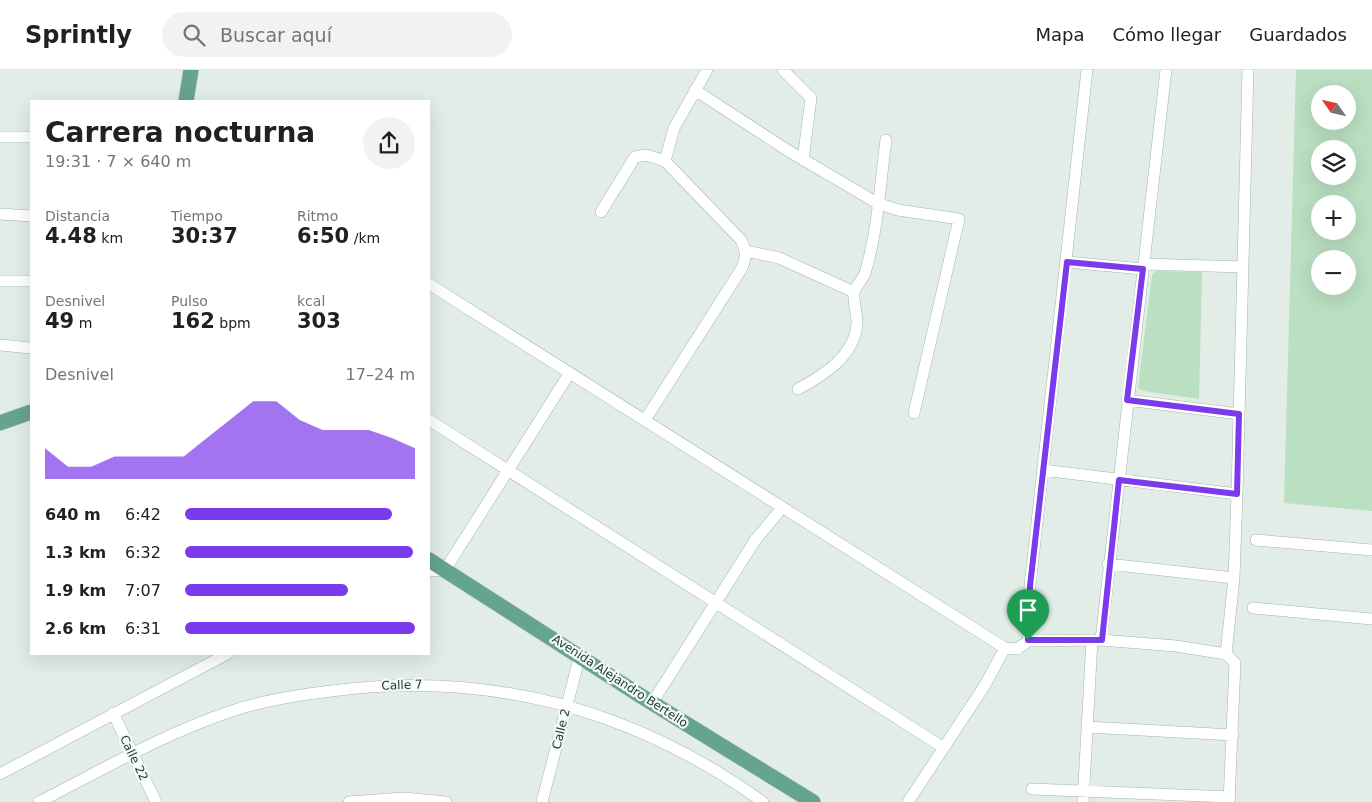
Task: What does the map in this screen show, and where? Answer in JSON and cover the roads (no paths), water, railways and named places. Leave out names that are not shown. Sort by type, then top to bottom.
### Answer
[{"type":"main road","points":[[186,100],[191,70]]},
{"type":"main road","points":[[0,423],[30,412]]},
{"type":"main road","name":"Avenida Alejandro Bertello","points":[[430,561],[580,655],[652,703],[813,802]]},
{"type":"street","points":[[665,161],[674,128],[707,70]]},
{"type":"street","points":[[783,70],[811,98],[803,160]]},
{"type":"street","points":[[1028,640],[1030,586],[1087,70]]},
{"type":"street","points":[[1084,796],[1087,727],[1119,480],[1166,70]]},
{"type":"street","points":[[1226,654],[1234,578],[1248,70]]},
{"type":"street","points":[[695,90],[803,160],[877,203],[898,210],[959,219],[914,413]]},
{"type":"street","points":[[0,137],[30,137]]},
{"type":"street","points":[[798,389],[824,375],[838,362],[853,340],[857,316],[854,292],[865,274],[886,140]]},
{"type":"street","points":[[601,212],[635,157],[646,155],[665,161],[741,240],[746,251],[742,268],[645,420]]},
{"type":"street","points":[[0,214],[30,216]]},
{"type":"street","points":[[746,251],[779,258],[854,292]]},
{"type":"street","points":[[1067,262],[1143,267],[1243,267]]},
{"type":"street","points":[[0,281],[30,281]]},
{"type":"street","points":[[430,285],[1005,648],[1017,649],[1028,640],[1097,640],[1176,646],[1226,654],[1235,663],[1229,799],[1084,796],[1032,789]]},
{"type":"street","points":[[0,345],[30,348]]},
{"type":"street","points":[[430,571],[444,570],[509,471],[569,374]]},
{"type":"street","points":[[1127,400],[1239,414]]},
{"type":"street","points":[[430,421],[944,748]]},
{"type":"street","points":[[1043,470],[1237,494]]},
{"type":"street","points":[[652,703],[756,539],[782,508]]},
{"type":"street","points":[[1256,540],[1372,550]]},
{"type":"street","points":[[1108,564],[1234,578]]},
{"type":"street","points":[[1253,608],[1372,619]]},
{"type":"street","points":[[908,802],[985,685],[1005,648]]},
{"type":"street","points":[[0,774],[225,655]]},
{"type":"street","name":"Calle 2","points":[[542,802],[580,655]]},
{"type":"street","name":"Calle 7","points":[[39,802],[176,732],[232,710],[291,696],[360,687],[420,684],[496,690],[567,704],[620,723],[677,747],[728,776],[763,802]]},
{"type":"street","name":"Calle 22","points":[[113,713],[156,802]]},
{"type":"street","points":[[1087,727],[1232,735]]},
{"type":"street","points":[[349,802],[403,798],[446,802]]}]
